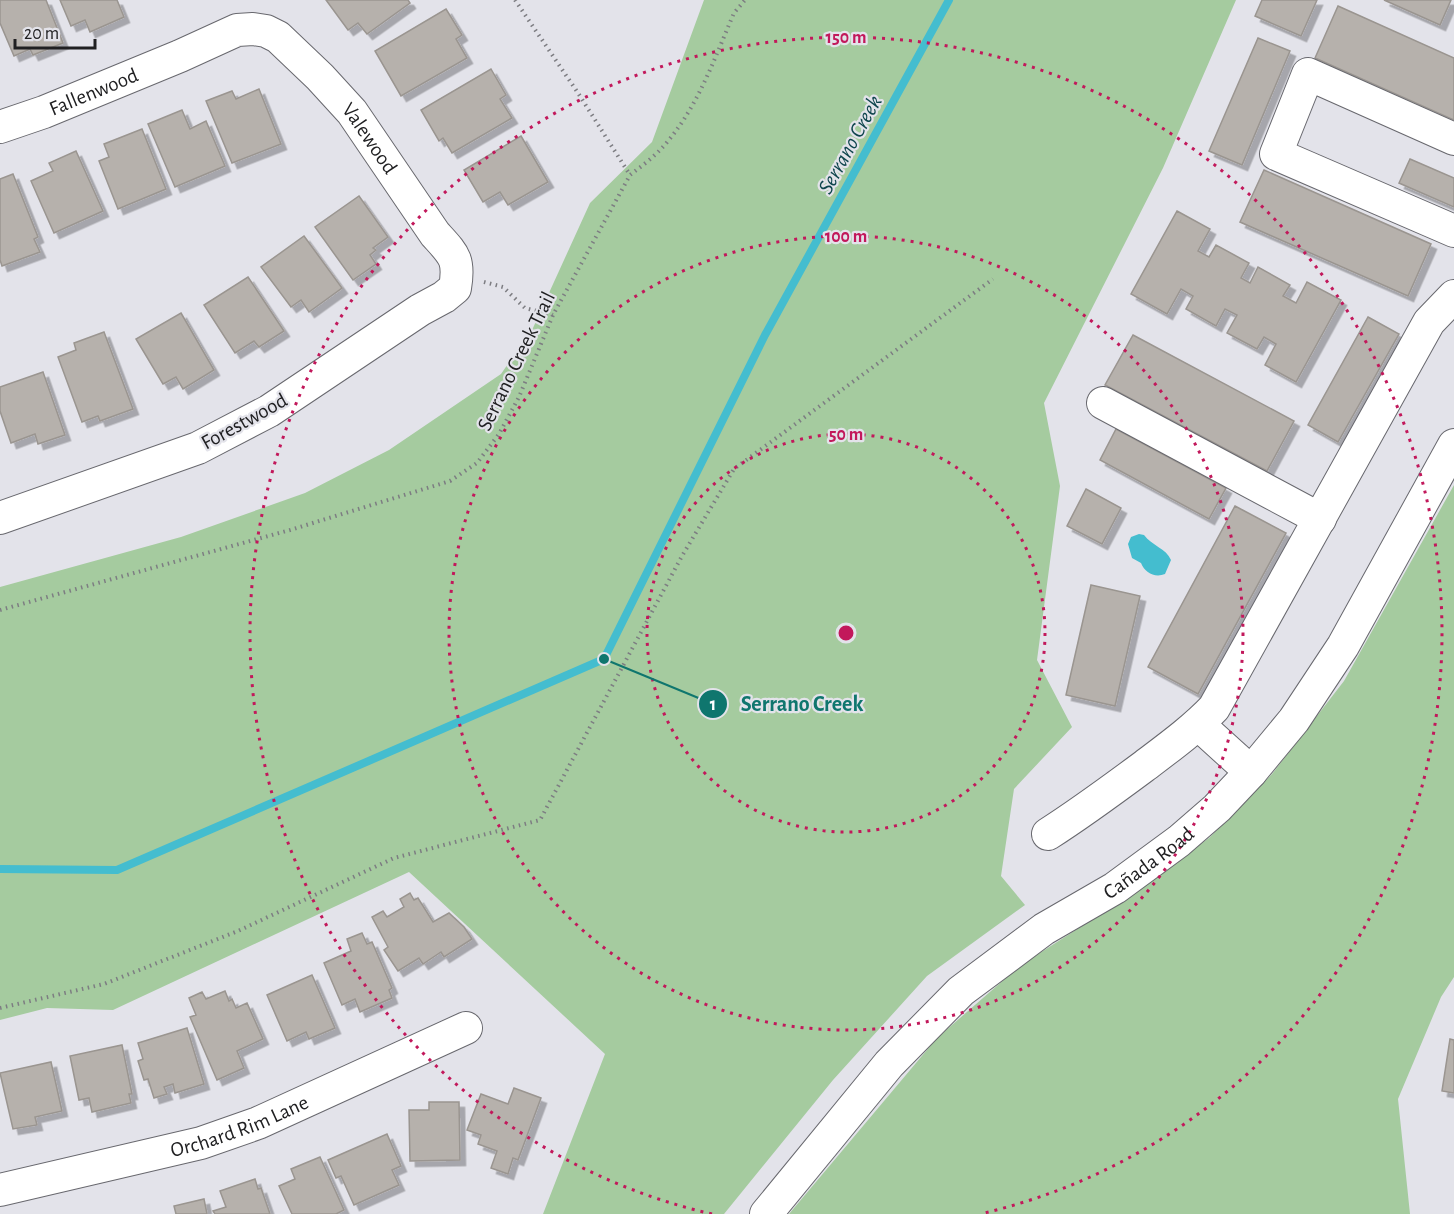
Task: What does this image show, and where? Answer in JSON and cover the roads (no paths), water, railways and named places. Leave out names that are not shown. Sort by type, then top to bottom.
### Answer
[{"type":"street","name":"Fallenwood","points":[[0,127],[44,112],[237,30],[253,28]]},
{"type":"street","name":"Valewood","points":[[253,28],[278,37],[320,77],[352,112],[435,234],[450,251],[457,262],[457,274]]},
{"type":"street","points":[[1454,139],[1308,74],[1276,154],[1454,231]]},
{"type":"street","name":"Forestwood","points":[[0,518],[198,448],[269,411],[420,310],[444,297],[454,288],[457,274]]},
{"type":"street","points":[[1048,834],[1085,811],[1198,724],[1215,708],[1429,322],[1454,296]]},
{"type":"street","points":[[1103,403],[1320,519]]},
{"type":"street","name":"Cañada Road","points":[[766,1214],[889,1064],[961,991],[1044,929],[1115,888],[1179,841],[1217,808],[1251,772],[1294,720],[1343,646],[1454,445]]},
{"type":"street","points":[[1198,724],[1251,772]]},
{"type":"street","name":"Orchard Rim Lane","points":[[0,1190],[201,1143],[258,1123],[466,1028]]},
{"type":"water","points":[[1144,535],[1169,556],[1171,560],[1165,574],[1151,574],[1141,563],[1132,558],[1128,544],[1131,537]]},
{"type":"waterway","name":"Serrano Creek","points":[[0,869],[117,870],[604,659],[765,335],[949,0]]},
{"type":"place","name":"Serrano Creek","points":[[604,659]]}]
